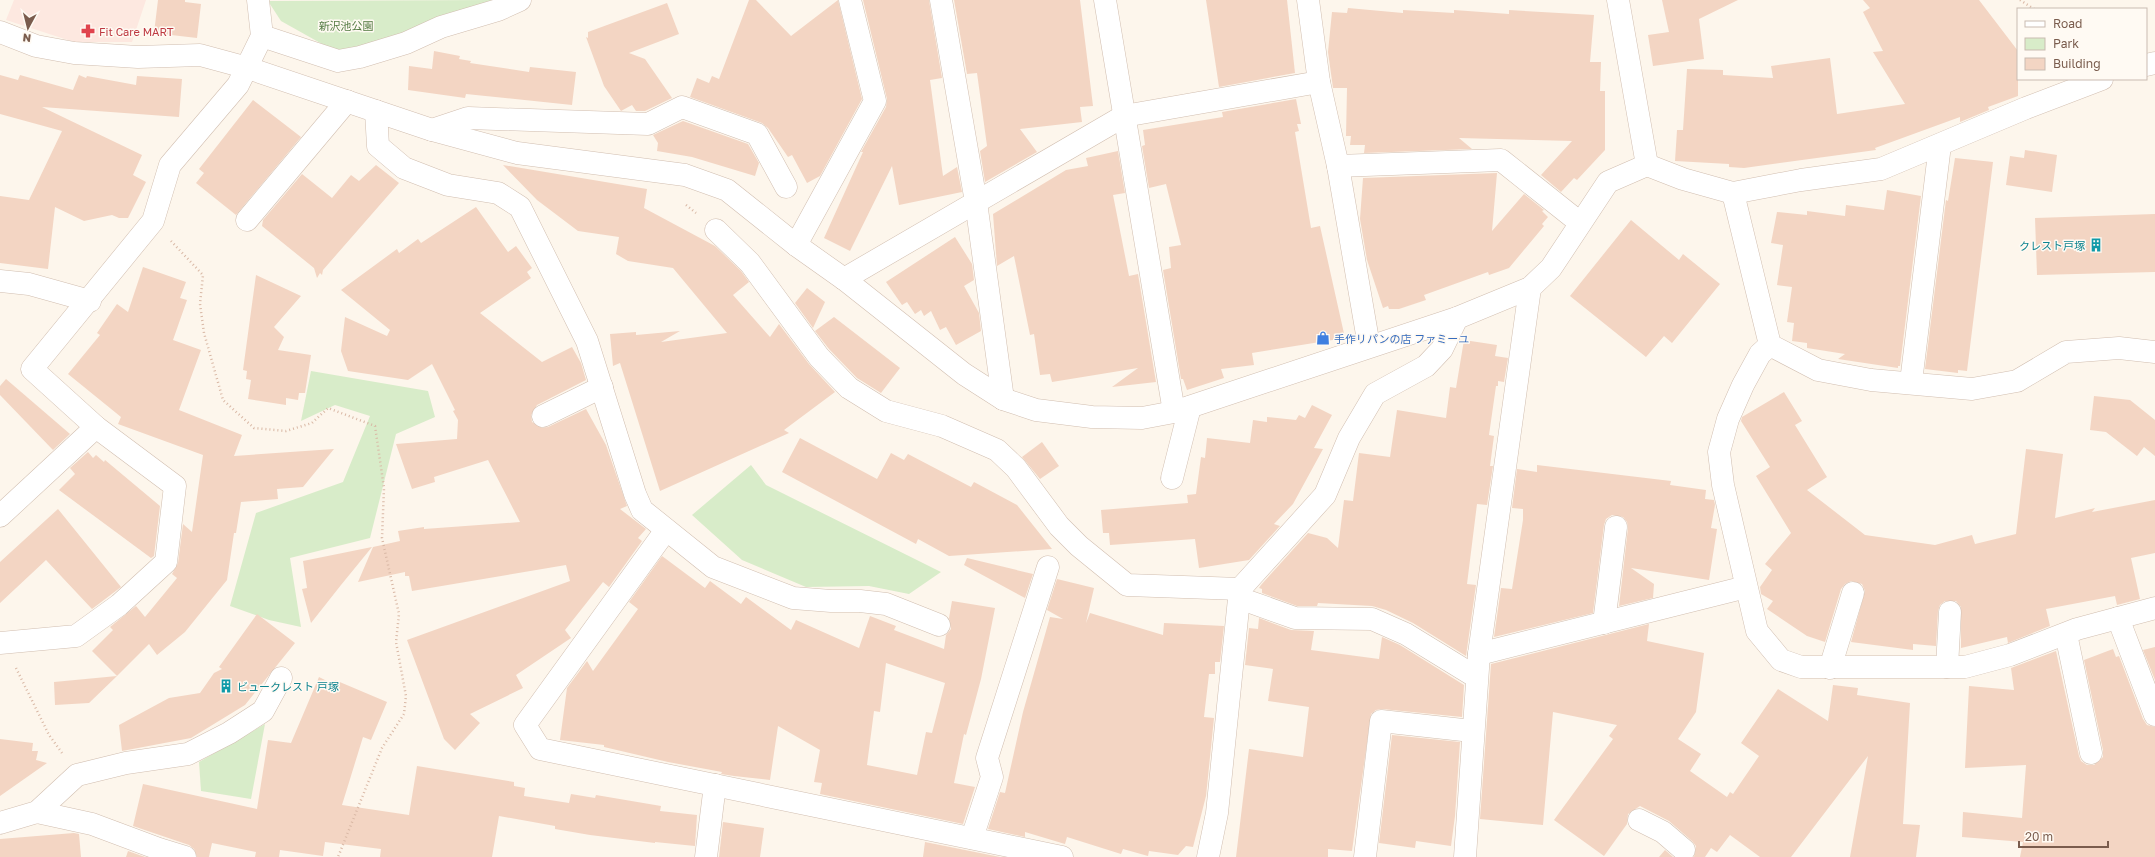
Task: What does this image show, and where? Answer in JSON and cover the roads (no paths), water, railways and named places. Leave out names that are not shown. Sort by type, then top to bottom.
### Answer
[{"type":"street","points":[[2,643],[76,636],[119,605],[166,562],[175,486],[96,427],[32,369],[90,301],[153,221],[170,165],[238,86],[248,68],[262,36],[258,0]]},
{"type":"street","points":[[262,36],[338,61],[360,57],[406,44],[442,27],[498,10],[520,0]]},
{"type":"street","points":[[796,245],[875,100],[850,0]]},
{"type":"street","points":[[941,0],[976,202],[1004,399]]},
{"type":"street","points":[[1105,0],[1124,116],[1182,410],[1172,478]]},
{"type":"street","points":[[1308,0],[1319,82],[1338,166],[1369,346]]},
{"type":"street","points":[[1618,0],[1647,166]]},
{"type":"street","points":[[0,32],[36,46],[74,53],[138,57],[200,56],[248,68],[432,130],[517,152],[685,175],[727,190],[796,245],[844,279],[964,374],[1004,399],[1036,410],[1092,417],[1142,418],[1182,410],[1369,346],[1457,318],[1530,288],[1551,268],[1580,222],[1608,182],[1647,166],[1683,179],[1733,194],[1801,180],[1881,169],[2026,108],[2099,80]]},
{"type":"street","points":[[844,279],[1124,116],[1319,82]]},
{"type":"street","points":[[247,220],[347,101]]},
{"type":"street","points":[[432,130],[468,118],[648,124],[682,107],[757,134],[786,186]]},
{"type":"street","points":[[376,111],[378,146],[404,168],[448,185],[498,193],[520,206],[587,341],[635,494],[642,510],[713,567],[793,598],[886,604],[939,625]]},
{"type":"street","points":[[1911,382],[1940,145]]},
{"type":"street","points":[[1338,166],[1501,160],[1580,222]]},
{"type":"street","points":[[1733,194],[1770,345],[1818,370],[1871,380],[1911,382],[1972,389],[2017,381],[2066,352],[2119,348],[2155,352]]},
{"type":"street","points":[[716,230],[750,263],[819,357],[848,388],[886,411],[942,426],[997,450],[1016,468],[1059,526],[1079,546],[1127,585],[1240,593],[1295,618],[1372,619],[1406,634],[1476,677]]},
{"type":"street","points":[[0,281],[29,284],[90,301]]},
{"type":"street","points":[[1465,857],[1476,677],[1530,288]]},
{"type":"street","points":[[1208,857],[1217,813],[1240,593],[1325,495],[1349,438],[1375,394],[1426,366],[1442,349],[1457,318]]},
{"type":"street","points":[[1770,345],[1760,354],[1743,385],[1728,418],[1719,452],[1723,484],[1757,631],[1780,660],[1801,667],[1965,667],[2010,655],[2066,634],[2155,608]]},
{"type":"street","points":[[543,416],[602,387]]},
{"type":"street","points":[[0,516],[96,427]]},
{"type":"street","points":[[1604,622],[1616,527]]},
{"type":"street","points":[[666,530],[525,725],[540,749],[1062,857]]},
{"type":"street","points":[[972,838],[992,778],[987,758],[1048,567]]},
{"type":"street","points":[[1479,654],[1746,587]]},
{"type":"street","points":[[1830,668],[1853,593]]},
{"type":"street","points":[[1947,667],[1950,612]]},
{"type":"street","points":[[2118,618],[2155,715]]},
{"type":"street","points":[[2066,634],[2091,753]]},
{"type":"street","points":[[0,823],[37,812],[77,775],[126,763],[188,754],[229,733],[263,711],[281,678]]},
{"type":"street","points":[[1365,857],[1381,721],[1472,731]]},
{"type":"street","points":[[706,857],[715,785]]},
{"type":"street","points":[[37,812],[92,824],[185,857]]},
{"type":"street","points":[[1639,820],[1663,832],[1684,850]]},
{"type":"place","name":"Fit Care MART","points":[[88,31]]},
{"type":"place","name":"クレスト戸塚","points":[[2096,245]]},
{"type":"place","name":"手作リパンの店 ファミーユ","points":[[1323,338]]},
{"type":"place","name":"ビュークレスト 戸塚","points":[[226,686]]},
{"type":"park label","name":"新沢池公園","points":[[346,25]]}]
